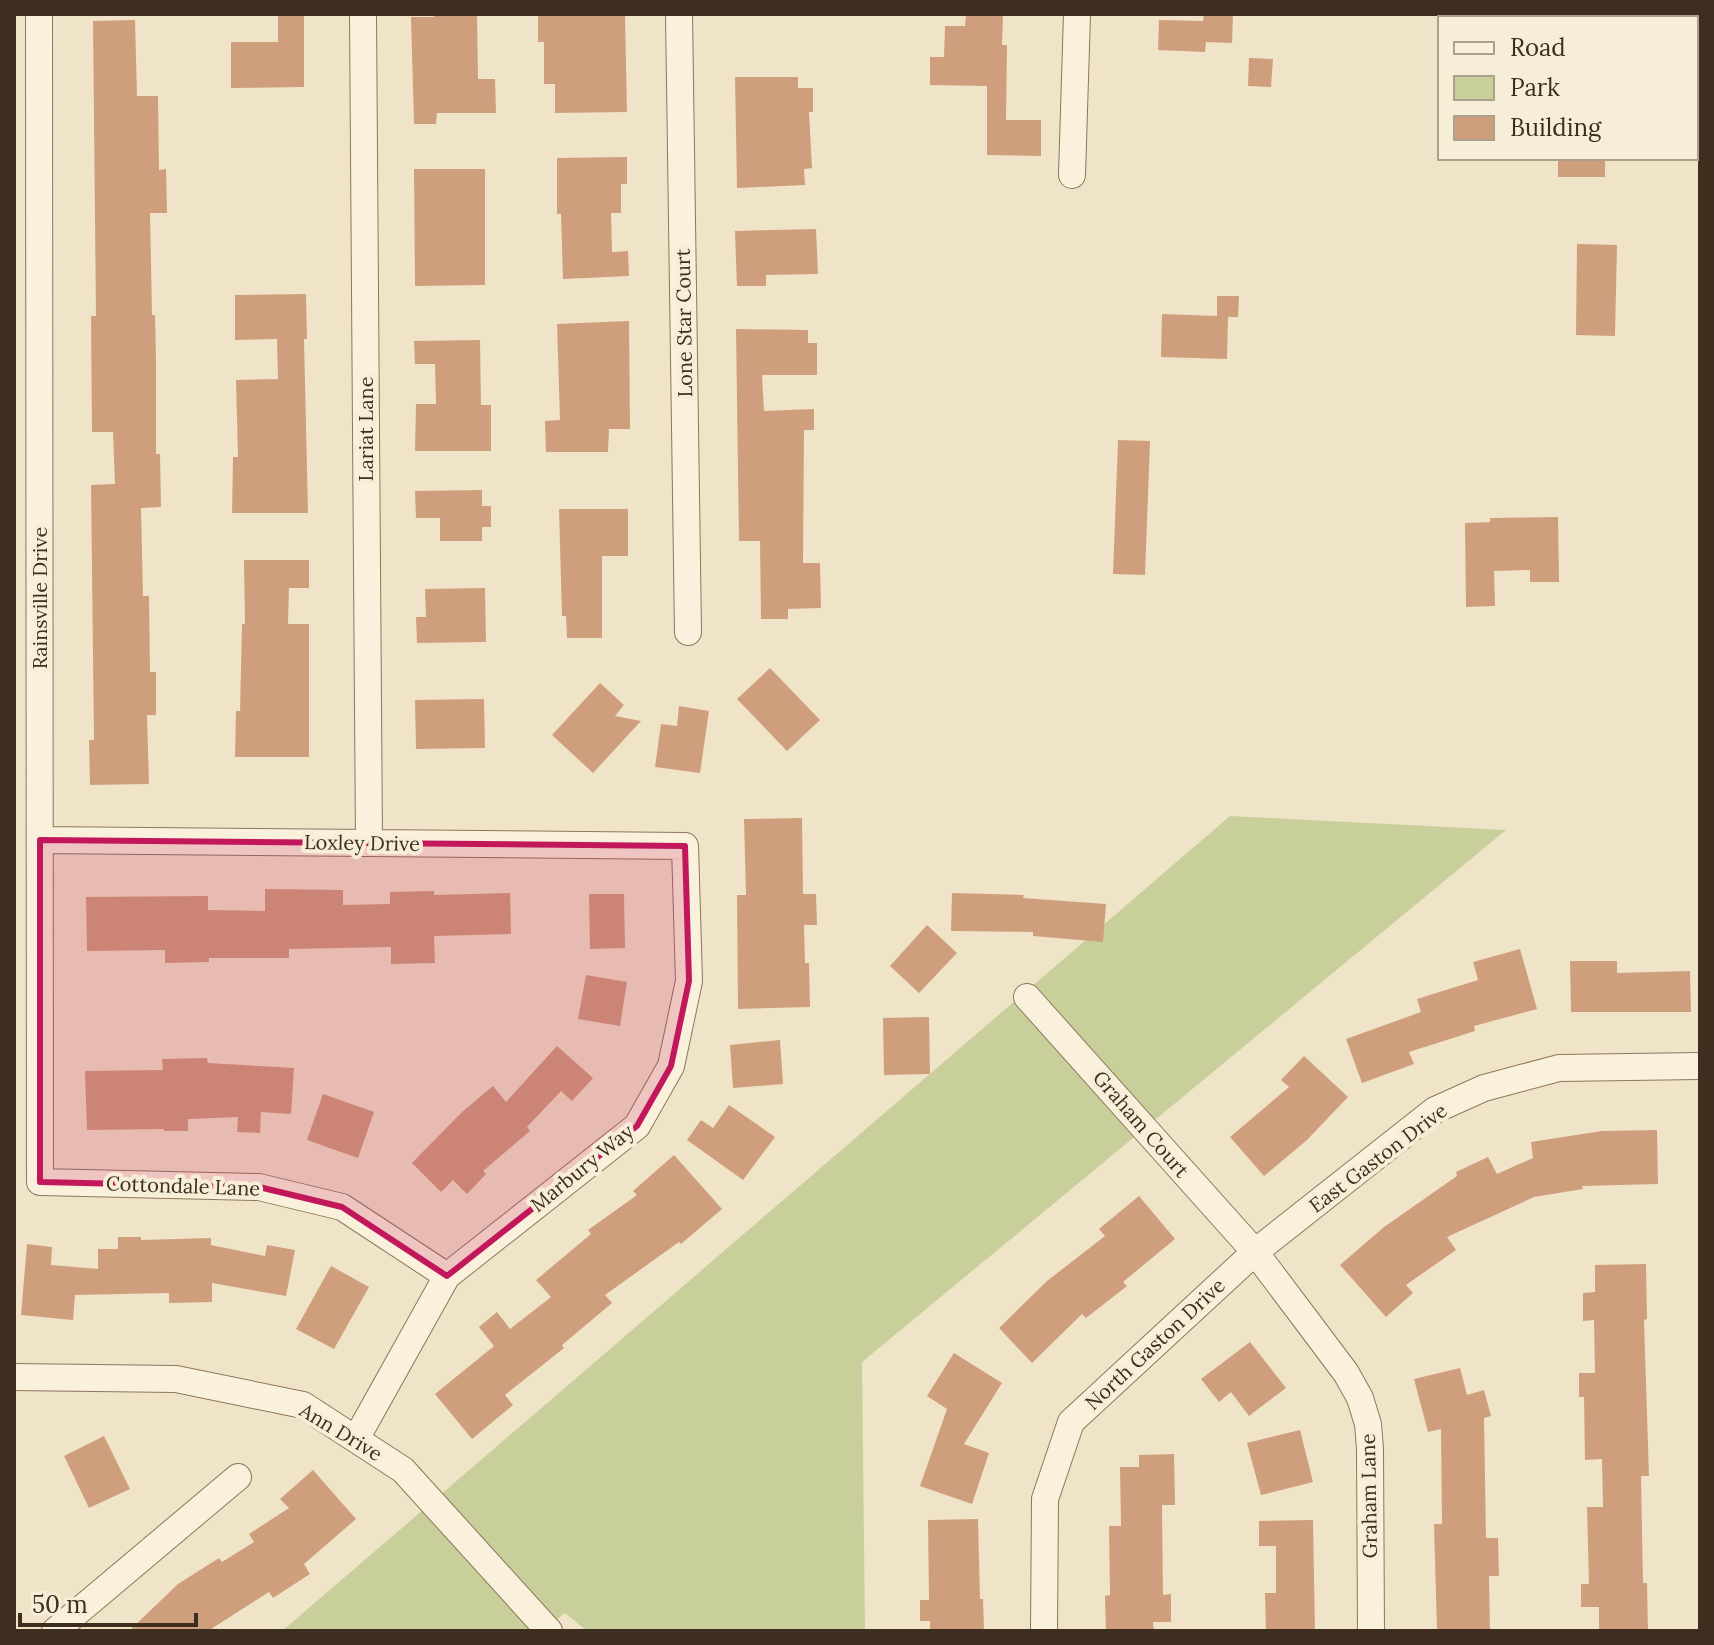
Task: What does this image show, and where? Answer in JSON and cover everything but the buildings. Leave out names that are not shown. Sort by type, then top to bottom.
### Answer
[{"type":"street","name":"Rainsville Drive","points":[[39,14],[27,247],[40,840],[40,1182]]},
{"type":"street","name":"Lariat Lane","points":[[363,14],[369,843]]},
{"type":"street","name":"Lone Star Court","points":[[679,14],[688,632]]},
{"type":"street","points":[[1072,175],[1077,14]]},
{"type":"street","name":"Loxley Drive","points":[[40,840],[685,846]]},
{"type":"street","name":"Marbury Way","points":[[356,1439],[447,1276],[637,1126],[671,1066],[689,981],[685,846]]},
{"type":"street","name":"Graham Court","points":[[1027,997],[1255,1252]]},
{"type":"street","name":"East Gaston Drive","points":[[1255,1252],[1435,1110],[1484,1088],[1559,1068],[1700,1066]]},
{"type":"street","name":"Cottondale Lane","points":[[40,1182],[259,1187],[273,1190],[342,1207],[447,1276]]},
{"type":"street","name":"North Gaston Drive","points":[[1044,1631],[1045,1499],[1071,1422],[1255,1252]]},
{"type":"street","name":"Graham Lane","points":[[1255,1252],[1346,1373],[1360,1398],[1368,1424],[1371,1631]]},
{"type":"street","name":"Ann Drive","points":[[14,1377],[176,1379],[303,1405],[403,1470],[549,1631]]},
{"type":"street","points":[[55,1631],[238,1477]]},
{"type":"highlighted area","points":[[40,840],[685,846],[689,981],[671,1066],[637,1126],[447,1276],[342,1207],[259,1187],[40,1182]]},
{"type":"green space","points":[[1230,816],[1506,830],[862,1362],[865,1631],[587,1631],[565,1613],[543,1631],[282,1631]]}]
